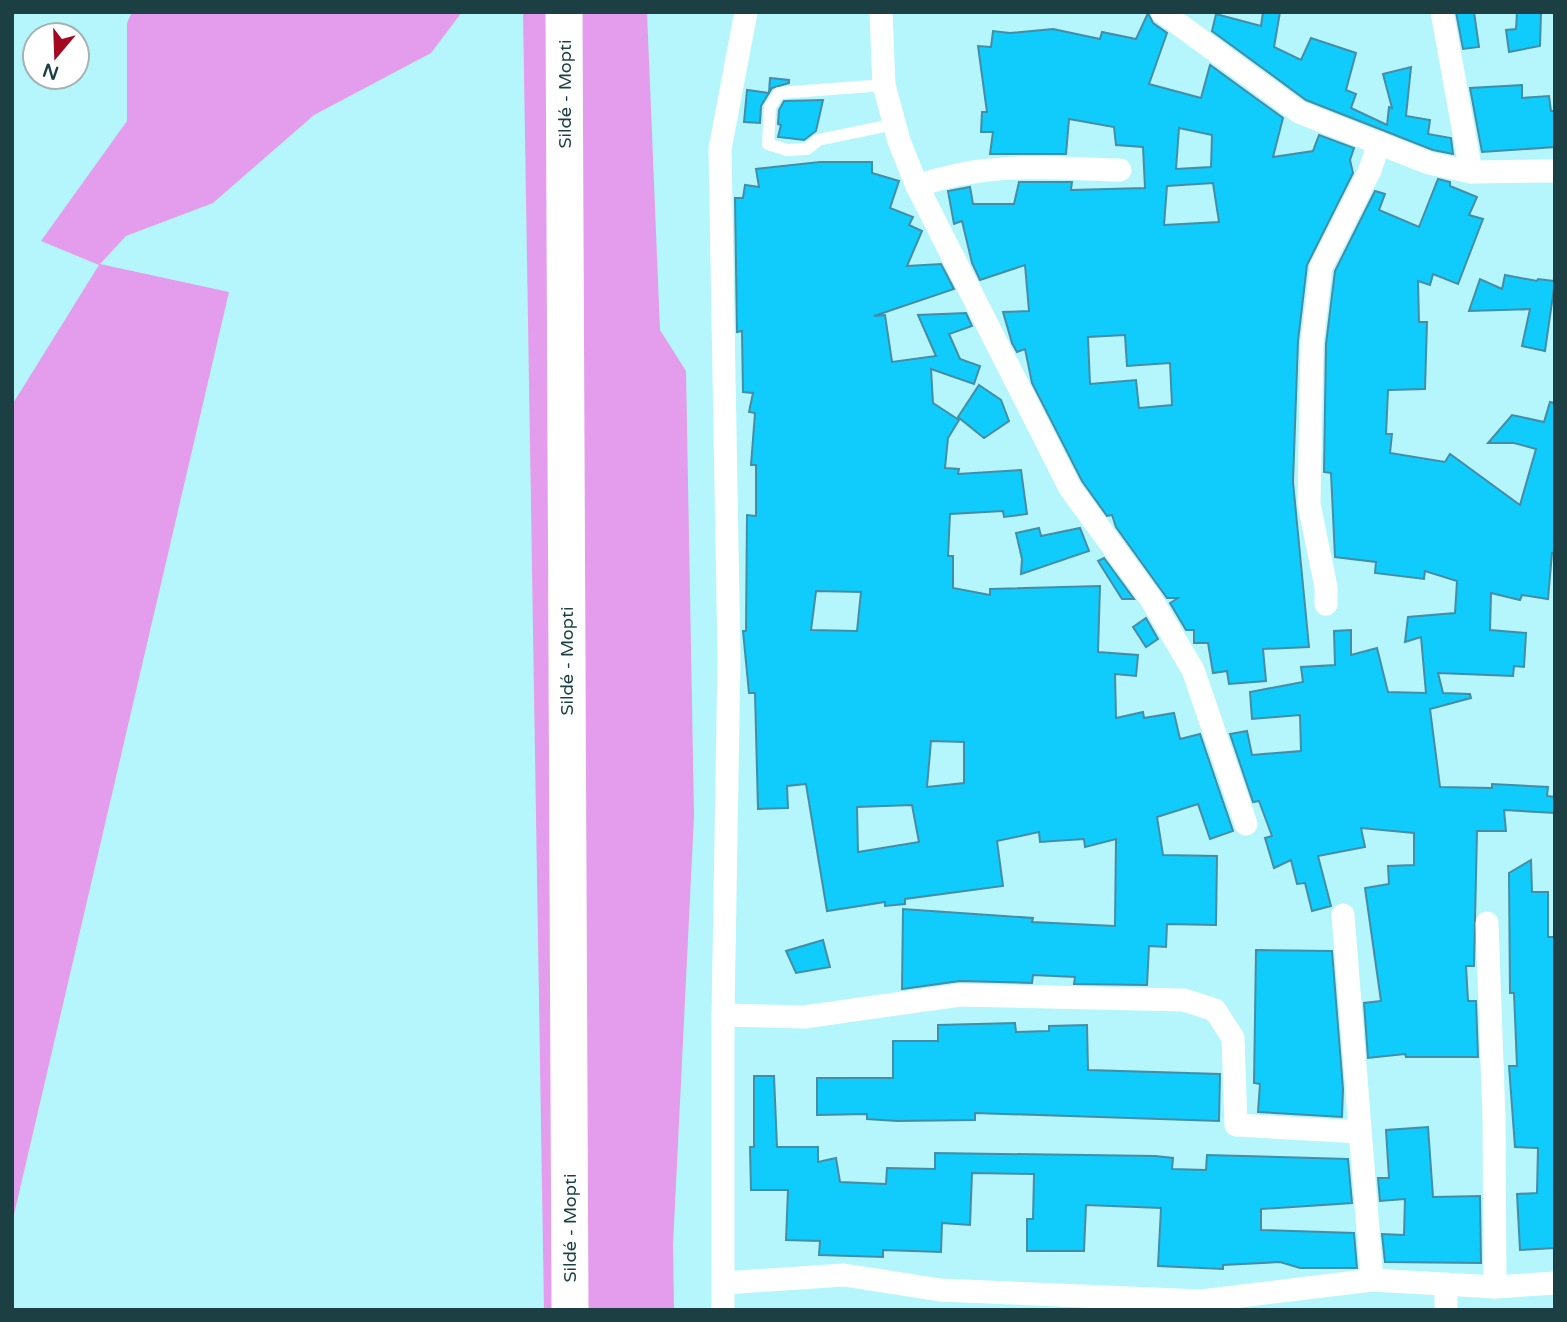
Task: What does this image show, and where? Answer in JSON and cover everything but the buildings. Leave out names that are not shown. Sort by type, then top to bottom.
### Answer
[{"type":"main road","name":"Sildé - Mopti","points":[[564,12],[570,1310]]},
{"type":"street","points":[[723,1310],[723,1015],[729,658],[720,149],[746,12]]},
{"type":"street","points":[[881,12],[884,85],[917,186],[1070,488],[1151,599],[1193,670],[1246,824]]},
{"type":"street","points":[[1162,12],[1299,112],[1429,163],[1471,173],[1555,171]]},
{"type":"street","points":[[1442,12],[1471,173]]},
{"type":"street","points":[[1326,604],[1326,587],[1309,504],[1312,343],[1321,267],[1370,170],[1379,143]]},
{"type":"street","points":[[917,186],[953,174],[1001,166],[1120,170]]},
{"type":"street","points":[[1343,915],[1372,1280]]},
{"type":"street","points":[[1487,923],[1494,1287]]},
{"type":"street","points":[[723,1015],[804,1017],[960,995],[1184,1000],[1215,1010],[1233,1038],[1236,1125],[1360,1132]]},
{"type":"street","points":[[724,1283],[844,1275],[940,1290],[1201,1301],[1372,1280],[1494,1287],[1555,1283]]},
{"type":"street","points":[[1446,1284],[1447,1310]]},
{"type":"lane","points":[[884,85],[779,93],[770,107],[768,144],[787,149],[807,149],[818,140],[895,124]]},
{"type":"shaded area","points":[[132,12],[462,12],[431,53],[314,115],[213,203],[126,236],[100,264],[229,292],[12,1223],[12,405],[99,265],[41,241],[127,121],[127,23]]},
{"type":"shaded area","points":[[523,12],[647,12],[660,330],[686,371],[694,816],[673,1245],[674,1310],[544,1310]]}]
